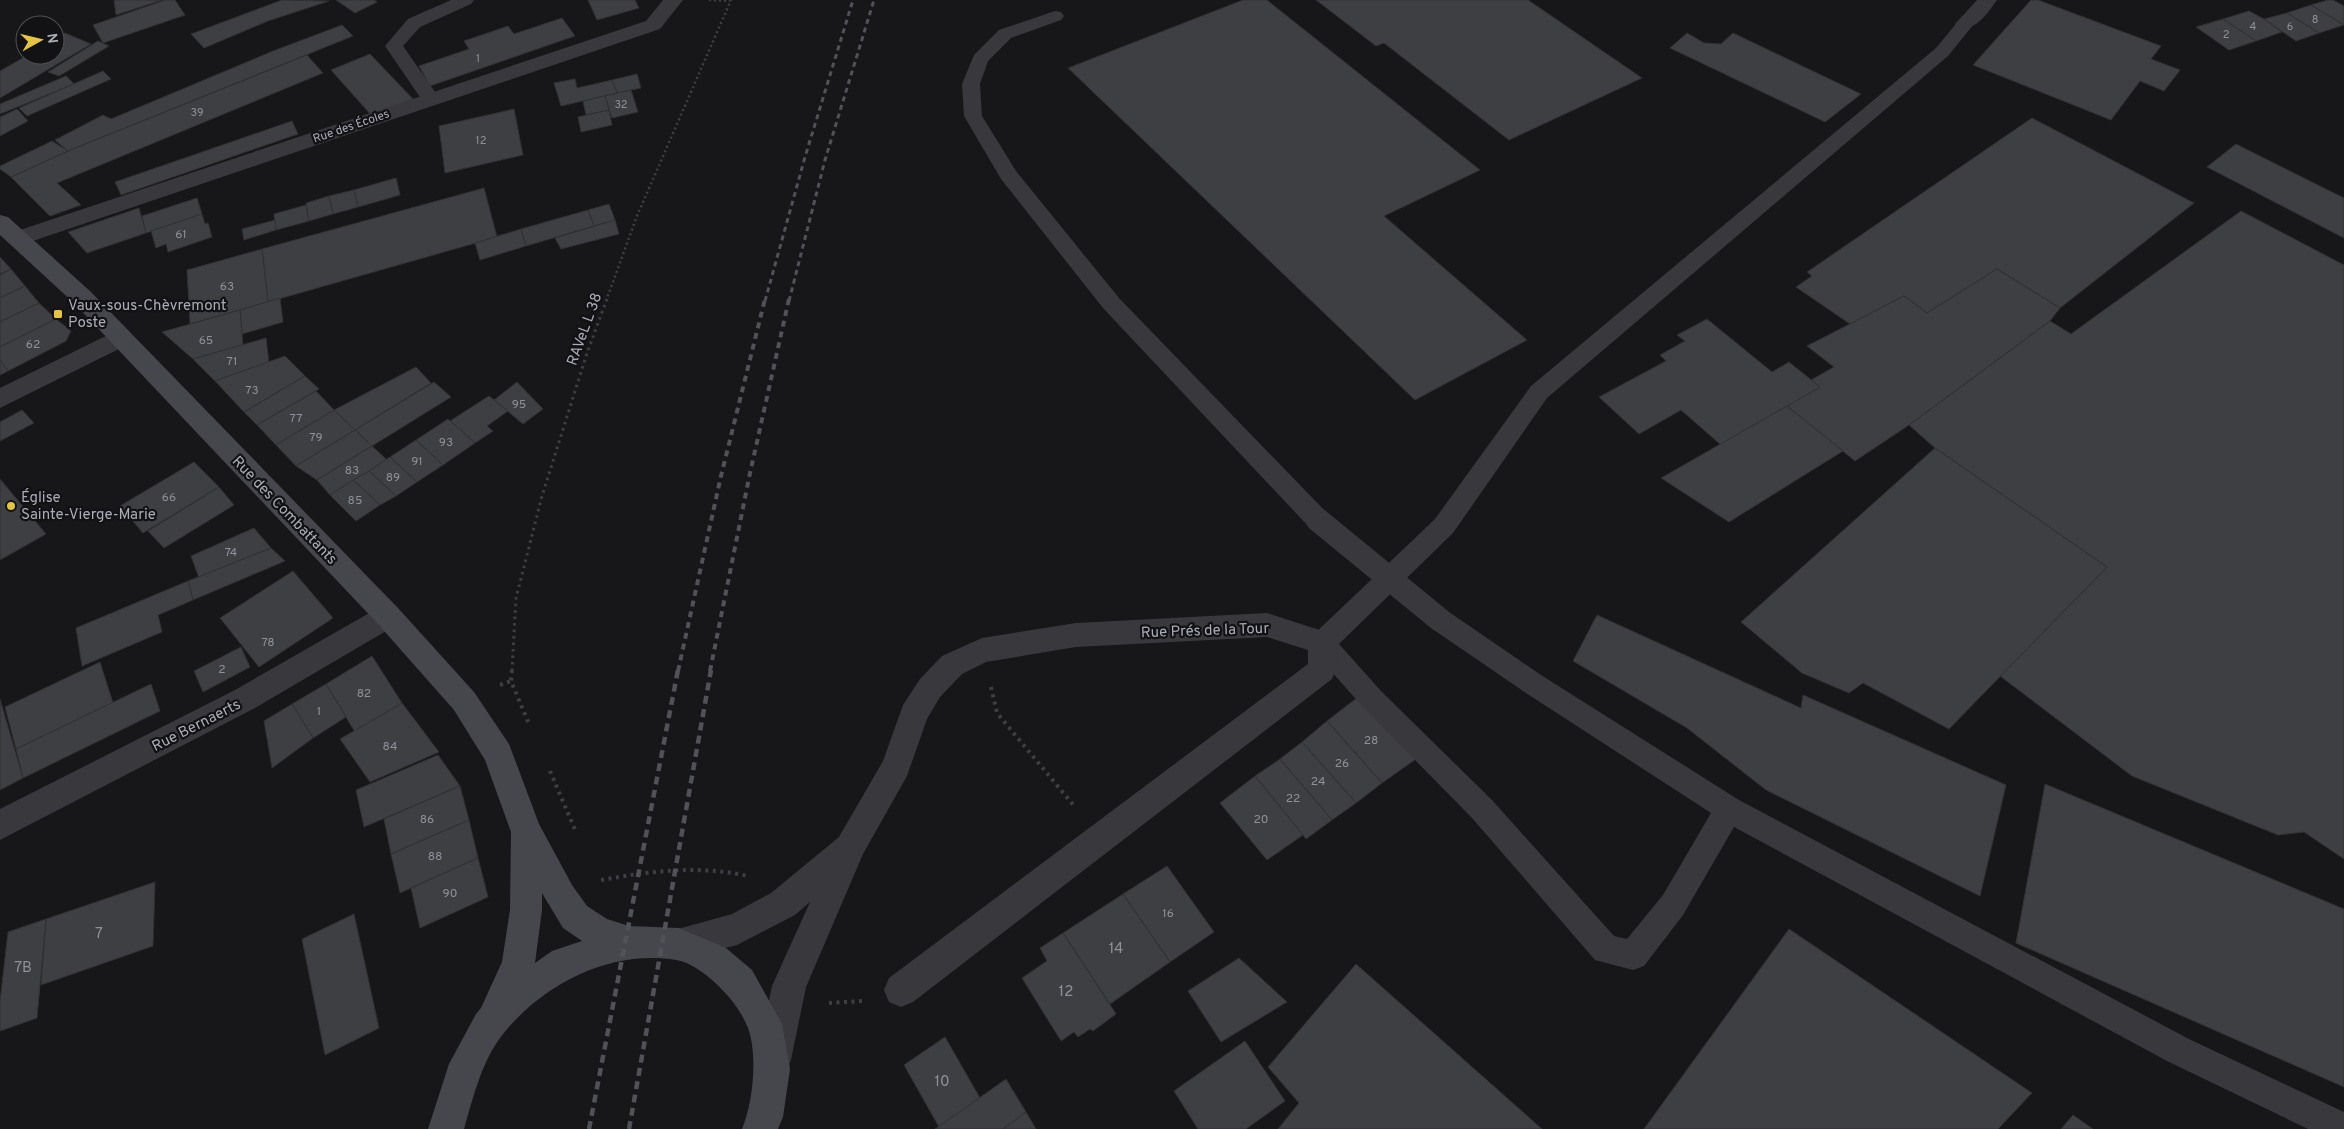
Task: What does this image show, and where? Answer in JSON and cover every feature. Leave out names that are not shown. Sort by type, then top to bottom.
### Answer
[{"type":"main road","name":"Rue des Combattants","points":[[9,230],[83,298],[388,616],[464,701],[498,754],[526,830],[561,896],[575,917],[599,933],[629,942]]},
{"type":"main road","name":"Rue des Combattants","points":[[488,1026],[518,964],[526,910],[526,830]]},
{"type":"main road","points":[[446,1129],[461,1076],[488,1026],[522,991],[564,963],[629,942],[678,944],[714,960],[740,982],[765,1024],[772,1070],[765,1117],[760,1129]]},
{"type":"street","name":"Rue des Écoles","points":[[9,230],[431,99],[652,25],[672,0]]},
{"type":"street","points":[[1965,24],[1987,0]]},
{"type":"street","points":[[0,399],[120,338]]},
{"type":"street","name":"Rue Bernaerts","points":[[0,825],[245,699],[388,616]]},
{"type":"street","name":"Rue Prés de la Tour","points":[[772,1070],[789,986],[852,844],[896,766],[914,714],[930,688],[952,665],[982,650],[1076,635],[1267,625],[1322,643]]},
{"type":"street","points":[[901,990],[1322,670],[1322,643]]},
{"type":"street","name":"Rue Prés de la Tour","points":[[678,944],[737,929],[783,904],[852,844]]},
{"type":"lane","points":[[431,99],[394,46],[414,23],[465,0]]},
{"type":"lane","points":[[1055,16],[1005,34],[980,59],[971,84],[973,116],[1008,175],[1111,303],[1318,520],[1440,620],[1532,683],[1729,809],[2178,1050],[2344,1129]]},
{"type":"lane","points":[[1729,809],[1673,905],[1633,955],[1606,949],[1482,809],[1372,699],[1322,643],[1444,526],[1538,392],[1942,52],[1965,24]]},
{"type":"path","points":[[707,0],[731,1]]},
{"type":"path","name":"RAVeL L 38","points":[[532,730],[510,680],[516,598],[542,496],[586,353],[637,216],[731,1]]},
{"type":"path","points":[[982,650],[997,713],[1102,838]]},
{"type":"path","points":[[547,765],[578,836]]},
{"type":"path","points":[[825,1004],[856,1002]]},
{"type":"building","points":[[114,0],[162,0],[116,15]]},
{"type":"building","points":[[165,0],[175,0],[185,15],[103,43],[93,25]]},
{"type":"building","points":[[282,0],[329,1],[268,21],[204,48],[191,34]]},
{"type":"building","points":[[336,0],[374,0],[377,2],[355,13]]},
{"type":"building","points":[[588,0],[635,0],[639,8],[597,20]]},
{"type":"building","points":[[1243,0],[1267,0],[1480,170],[1384,216],[1527,340],[1415,400],[1068,68]]},
{"type":"building","points":[[1316,0],[1528,0],[1642,78],[1509,140],[1384,43],[1376,46]]},
{"type":"building","points":[[2031,0],[2038,0],[2161,46],[2151,59],[2180,70],[2164,91],[2140,81],[2111,120],[1973,65]]},
{"type":"building","points":[[2333,0],[2344,6],[2344,25],[2311,5]]},
{"type":"building","points":[[2311,5],[2344,25],[2319,33],[2287,13]]},
{"type":"building","points":[[2249,11],[2282,32],[2256,41],[2223,19]]},
{"type":"building","points":[[2287,13],[2319,33],[2296,41],[2264,19]]},
{"type":"building","points":[[562,18],[575,36],[430,86],[419,66],[469,49],[464,41],[508,26],[514,34]]},
{"type":"building","points":[[2223,19],[2256,41],[2229,50],[2196,27]]},
{"type":"building","points":[[342,25],[353,36],[68,151],[55,140],[103,115],[111,119],[273,51]]},
{"type":"building","points":[[65,33],[91,44],[65,59]]},
{"type":"building","points":[[1687,33],[1704,43],[1721,44],[1733,33],[1861,94],[1825,122],[1670,48]]},
{"type":"building","points":[[98,41],[109,46],[59,76],[48,72],[59,65],[65,65],[65,61]]},
{"type":"building","points":[[370,54],[413,99],[372,116],[331,70]]},
{"type":"building","points":[[307,55],[323,73],[57,183],[81,205],[50,216],[11,177],[68,151]]},
{"type":"building","points":[[15,62],[15,65],[56,65],[0,98],[0,71]]},
{"type":"building","points":[[103,71],[111,79],[27,116],[19,108]]},
{"type":"building","points":[[637,74],[641,88],[617,93],[612,80]]},
{"type":"building","points":[[66,76],[74,84],[0,114],[0,104]]},
{"type":"building","points":[[575,79],[577,88],[612,80],[617,93],[561,106],[554,83]]},
{"type":"building","points":[[631,90],[638,112],[612,118],[605,96]]},
{"type":"building","points":[[605,96],[609,110],[586,115],[583,101]]},
{"type":"building","points":[[17,109],[28,121],[0,136],[0,117]]},
{"type":"building","points":[[514,109],[523,155],[445,173],[439,126]]},
{"type":"building","points":[[609,110],[612,125],[581,132],[578,117]]},
{"type":"building","points":[[2032,118],[2194,203],[2060,308],[1997,269],[1927,313],[1904,296],[1850,324],[1796,287],[1812,276],[1807,272]]},
{"type":"building","points":[[292,121],[298,134],[121,195],[115,182]]},
{"type":"building","points":[[52,141],[68,151],[11,177],[0,169],[0,166]]},
{"type":"building","points":[[2236,144],[2344,198],[2344,238],[2207,167]]},
{"type":"building","points":[[396,178],[400,195],[358,207],[354,190]]},
{"type":"building","points":[[484,188],[497,237],[268,302],[262,249]]},
{"type":"building","points":[[354,190],[358,207],[333,214],[329,196]]},
{"type":"building","points":[[329,196],[333,214],[309,221],[306,203]]},
{"type":"building","points":[[197,198],[202,214],[146,233],[142,216]]},
{"type":"building","points":[[609,204],[615,220],[594,226],[588,210]]},
{"type":"building","points":[[306,205],[309,221],[276,230],[274,214]]},
{"type":"building","points":[[139,208],[146,233],[87,253],[68,232]]},
{"type":"building","points":[[588,210],[594,226],[526,246],[521,229]]},
{"type":"building","points":[[2241,211],[2344,265],[2344,859],[2304,832],[2278,835],[2132,776],[2000,676],[2107,567],[1935,448],[1909,425],[2050,321],[2071,334]]},
{"type":"building","points":[[202,214],[205,224],[208,223],[212,237],[168,252],[166,244],[156,248],[151,231]]},
{"type":"building","points":[[275,220],[276,230],[244,240],[242,229]]},
{"type":"building","points":[[615,220],[619,234],[561,249],[555,238]]},
{"type":"building","points":[[521,229],[526,246],[480,260],[475,243]]},
{"type":"building","points":[[262,249],[268,302],[190,324],[187,270]]},
{"type":"building","points":[[0,257],[11,269],[0,274]]},
{"type":"building","points":[[11,269],[25,286],[0,298],[0,275]]},
{"type":"building","points":[[1997,269],[2060,308],[2050,321],[1909,425],[1855,461],[1787,406],[1820,387],[1811,380],[1834,367],[1807,346],[1904,296],[1927,313]]},
{"type":"building","points":[[25,286],[39,303],[0,322],[0,298]]},
{"type":"building","points":[[280,298],[283,322],[242,334],[240,310]]},
{"type":"building","points":[[39,303],[56,319],[0,347],[0,322]]},
{"type":"building","points":[[240,310],[243,346],[193,359],[162,332]]},
{"type":"building","points":[[56,319],[71,331],[66,341],[8,371],[0,360],[0,347]]},
{"type":"building","points":[[1707,319],[1772,372],[1789,362],[1820,387],[1721,445],[1681,410],[1639,434],[1599,397],[1666,361],[1660,355],[1685,341],[1677,335]]},
{"type":"building","points":[[266,338],[269,363],[215,381],[193,359]]},
{"type":"building","points":[[285,356],[305,376],[244,412],[215,381]]},
{"type":"building","points":[[0,360],[8,371],[0,375]]},
{"type":"building","points":[[416,367],[431,383],[355,430],[334,410]]},
{"type":"building","points":[[305,376],[319,389],[257,425],[244,412]]},
{"type":"building","points":[[434,382],[451,397],[372,446],[355,430]]},
{"type":"building","points":[[517,382],[543,409],[523,424],[494,400]]},
{"type":"building","points":[[316,391],[334,410],[276,445],[257,425]]},
{"type":"building","points":[[489,396],[508,411],[487,426],[493,431],[475,443],[450,421]]},
{"type":"building","points":[[1787,406],[1843,451],[1729,522],[1661,478]]},
{"type":"building","points":[[22,410],[34,423],[0,441],[0,422]]},
{"type":"building","points":[[334,410],[355,430],[296,466],[276,445]]},
{"type":"building","points":[[448,419],[475,443],[443,465],[416,440]]},
{"type":"building","points":[[355,430],[372,446],[317,480],[296,466]]},
{"type":"building","points":[[416,440],[443,465],[417,482],[390,457]]},
{"type":"building","points":[[372,446],[387,460],[330,495],[317,480]]},
{"type":"building","points":[[1935,448],[2107,567],[1949,729],[1863,683],[1849,693],[1802,673],[1741,622]]},
{"type":"building","points":[[390,457],[417,482],[396,496],[369,471]]},
{"type":"building","points":[[194,462],[219,487],[143,533],[120,506]]},
{"type":"building","points":[[369,471],[396,496],[380,505],[353,480]]},
{"type":"building","name":"Église Sainte-Vierge-Marie","points":[[0,479],[46,534],[0,560]]},
{"type":"building","points":[[353,480],[380,505],[356,521],[330,495]]},
{"type":"building","points":[[219,487],[234,505],[164,548],[148,531]]},
{"type":"building","points":[[254,528],[271,548],[199,578],[191,556]]},
{"type":"building","points":[[271,548],[285,561],[193,600],[188,581]]},
{"type":"building","points":[[293,571],[333,618],[259,667],[220,618]]},
{"type":"building","points":[[188,581],[193,600],[158,615],[162,632],[82,666],[76,628]]},
{"type":"building","points":[[1597,615],[1801,708],[1803,695],[2006,785],[1980,896],[1766,790],[1687,728],[1573,661]]},
{"type":"building","points":[[241,647],[250,667],[203,692],[194,671]]},
{"type":"building","points":[[372,656],[402,703],[355,732],[326,684]]},
{"type":"building","points":[[100,662],[113,703],[16,749],[5,707]]},
{"type":"building","points":[[151,684],[160,711],[23,778],[16,749]]},
{"type":"building","points":[[326,684],[346,717],[313,738],[292,704]]},
{"type":"building","points":[[1358,697],[1416,759],[1382,783],[1327,721]]},
{"type":"building","points":[[0,699],[23,778],[0,790]]},
{"type":"building","points":[[402,703],[439,752],[370,782],[340,739]]},
{"type":"building","points":[[292,704],[313,738],[272,768],[264,721]]},
{"type":"building","points":[[1327,721],[1382,783],[1356,803],[1302,742]]},
{"type":"building","points":[[1302,742],[1356,803],[1332,820],[1280,759]]},
{"type":"building","points":[[438,755],[460,786],[364,827],[356,790]]},
{"type":"building","points":[[1280,759],[1332,820],[1306,839],[1255,776]]},
{"type":"building","points":[[1255,776],[1303,835],[1267,860],[1220,803]]},
{"type":"building","points":[[2045,784],[2344,909],[2344,1087],[2016,943]]},
{"type":"building","points":[[460,786],[469,820],[391,854],[384,819]]},
{"type":"building","points":[[469,820],[478,858],[400,893],[391,854]]},
{"type":"building","points":[[478,858],[488,897],[420,928],[411,888]]},
{"type":"building","points":[[1167,866],[1214,932],[1170,962],[1123,894]]},
{"type":"building","points":[[155,882],[153,946],[41,985],[46,919]]},
{"type":"building","points":[[1123,894],[1170,962],[1110,1004],[1063,933]]},
{"type":"building","points":[[354,914],[379,1028],[325,1055],[302,939]]},
{"type":"building","points":[[46,919],[37,1018],[0,1031],[0,1001],[8,932]]},
{"type":"building","points":[[1789,929],[2032,1093],[1998,1129],[1644,1129]]},
{"type":"building","points":[[1063,933],[1116,1014],[1093,1031],[1090,1029],[1078,1037],[1074,1032],[1061,1041],[1022,978],[1047,961],[1040,948]]},
{"type":"building","points":[[1239,958],[1287,1002],[1221,1042],[1188,991]]},
{"type":"building","points":[[1356,964],[1542,1129],[1278,1129],[1299,1103],[1268,1067]]},
{"type":"building","points":[[945,1037],[980,1098],[939,1127],[904,1065]]},
{"type":"building","points":[[1245,1041],[1285,1101],[1246,1129],[1198,1129],[1174,1091]]},
{"type":"building","points":[[1006,1079],[1026,1112],[1003,1129],[935,1129]]},
{"type":"building","points":[[1026,1112],[1036,1129],[1003,1129]]},
{"type":"building","points":[[2073,1115],[2093,1129],[2061,1129]]},
{"type":"railway","points":[[765,301],[805,157],[853,0]]},
{"type":"railway","points":[[789,301],[825,160],[874,0]]},
{"type":"railway","points":[[678,671],[721,476],[765,299]]},
{"type":"railway","points":[[710,671],[750,473],[789,299]]},
{"type":"railway","points":[[589,1129],[678,670]]},
{"type":"railway","points":[[629,1129],[711,670]]},
{"type":"place","name":"Vaux-sous-Chèvremont Poste","points":[[58,314]]},
{"type":"place","name":"Église Sainte-Vierge-Marie","points":[[11,506]]}]
